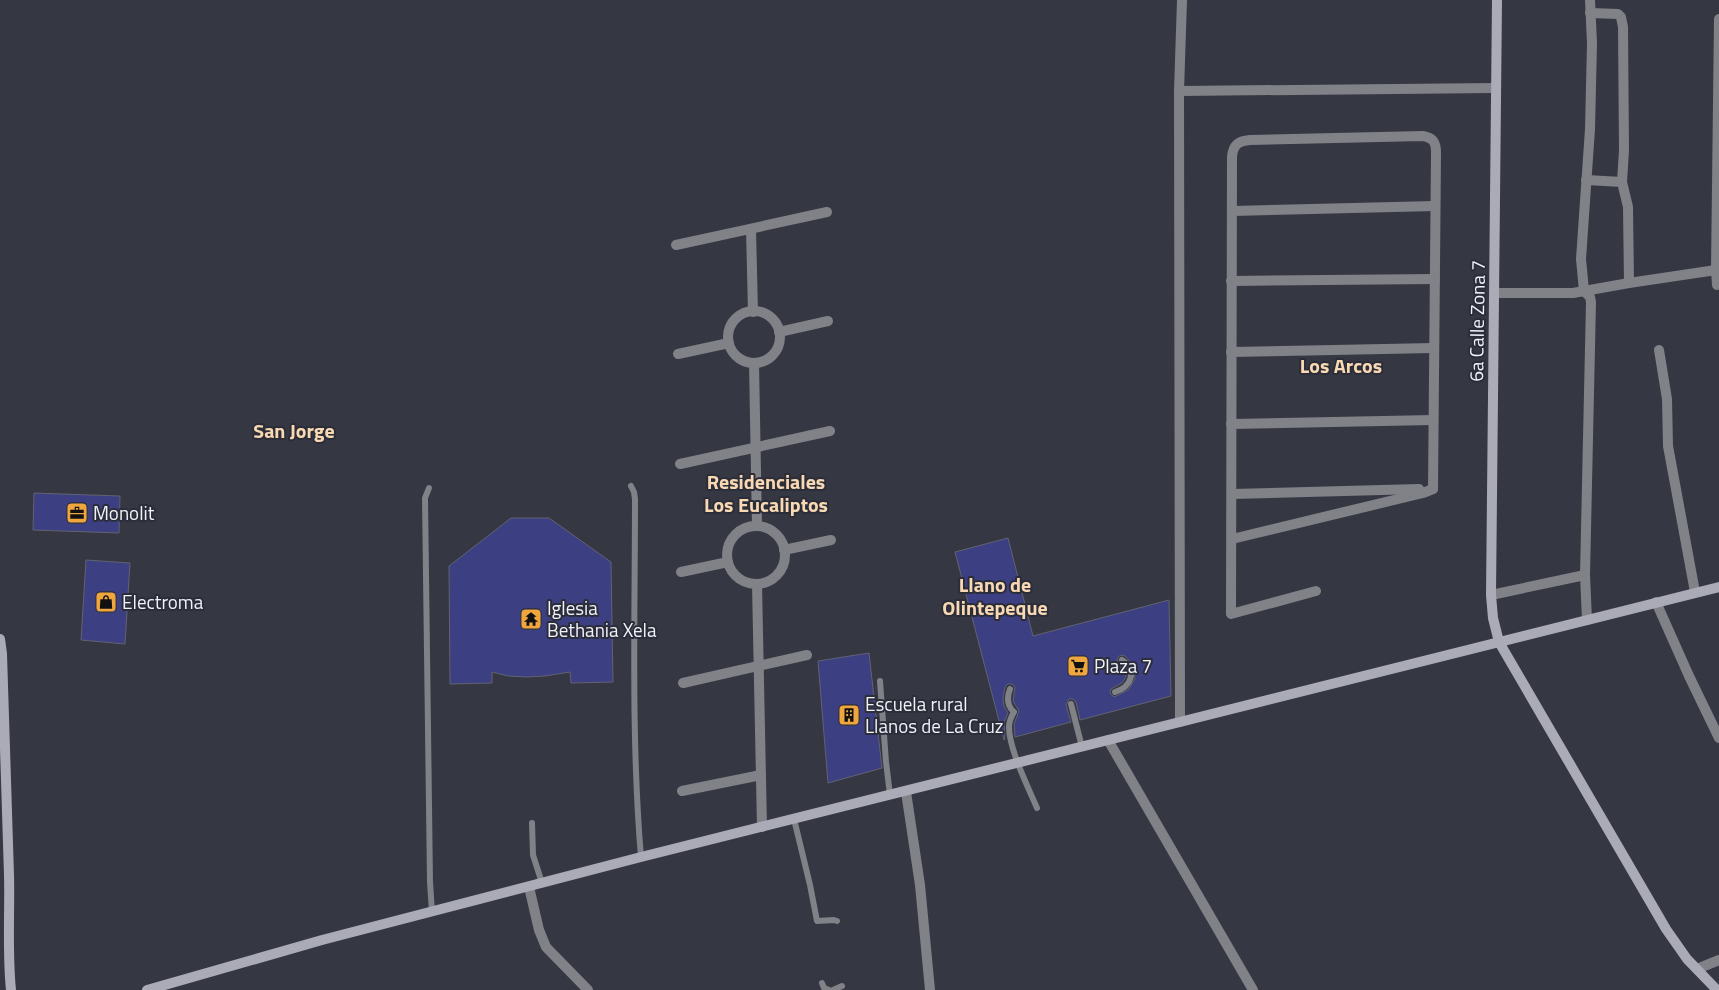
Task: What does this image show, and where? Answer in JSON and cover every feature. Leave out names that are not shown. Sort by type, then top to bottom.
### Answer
[{"type":"main road","name":"6a Calle Zona 7","points":[[1497,0],[1491,595],[1493,618],[1500,642],[1676,946],[1717,990]]},
{"type":"main road","points":[[147,990],[322,940],[641,857],[1719,587]]},
{"type":"main road","points":[[0,639],[7,770],[9,972],[11,990]]},
{"type":"street","points":[[1180,722],[1179,92],[1182,0]]},
{"type":"street","points":[[1587,620],[1585,575],[1591,302],[1590,297],[1584,291],[1581,259],[1590,135],[1592,62],[1590,0]]},
{"type":"street","points":[[1590,13],[1616,13],[1622,19],[1624,46],[1624,150],[1622,182],[1628,207],[1629,283]]},
{"type":"street","points":[[1718,285],[1716,270],[1719,19]]},
{"type":"street","points":[[1179,92],[1495,88]]},
{"type":"street","points":[[1316,591],[1231,614],[1232,151],[1237,143],[1250,140],[1429,137],[1435,143],[1432,489]]},
{"type":"street","points":[[1586,180],[1622,182]]},
{"type":"street","points":[[1232,211],[1435,206]]},
{"type":"street","points":[[676,245],[827,212]]},
{"type":"street","points":[[751,229],[753,312]]},
{"type":"street","points":[[1495,293],[1573,293],[1716,270]]},
{"type":"street","points":[[1231,281],[1435,279]]},
{"type":"street","points":[[753,312],[767,315],[773,320],[779,332],[779,341],[773,355],[767,360],[754,363],[745,362],[738,357],[732,351],[729,343],[730,328],[733,322],[739,316],[753,312]]},
{"type":"street","points":[[779,332],[828,321]]},
{"type":"street","points":[[678,354],[729,343]]},
{"type":"street","points":[[1231,352],[1434,348]]},
{"type":"street","points":[[1659,350],[1667,400],[1668,446],[1695,592]]},
{"type":"street","points":[[754,363],[756,526]]},
{"type":"street","points":[[1231,424],[1433,420]]},
{"type":"street","points":[[680,464],[830,431]]},
{"type":"street","points":[[1232,494],[1432,489]]},
{"type":"street","points":[[1232,539],[1423,493],[1432,489]]},
{"type":"street","points":[[756,526],[770,530],[777,536],[784,550],[784,560],[780,570],[774,577],[758,584],[738,578],[728,562],[727,554],[732,538],[746,528],[756,526]]},
{"type":"street","points":[[784,550],[831,540]]},
{"type":"street","points":[[681,572],[728,562]]},
{"type":"street","points":[[1491,595],[1585,575]]},
{"type":"street","points":[[758,584],[762,827]]},
{"type":"street","points":[[1656,602],[1719,738]]},
{"type":"street","points":[[682,683],[807,655]]},
{"type":"street","points":[[1108,740],[1253,990]]},
{"type":"street","points":[[682,791],[761,775]]},
{"type":"street","points":[[906,792],[920,885],[930,990]]},
{"type":"street","points":[[529,887],[539,930],[546,947],[588,990]]},
{"type":"street","points":[[1697,969],[1719,960]]},
{"type":"lane","points":[[631,486],[635,499],[635,724],[641,857]]},
{"type":"lane","points":[[429,488],[426,491],[425,498],[432,912]]},
{"type":"lane","points":[[1115,692],[1126,687],[1130,679],[1129,668],[1122,660]]},
{"type":"lane","points":[[880,682],[890,795]]},
{"type":"lane","points":[[1010,689],[1008,700],[1014,712],[1010,718],[1009,726],[1018,763],[1037,808]]},
{"type":"lane","points":[[1071,704],[1082,747]]},
{"type":"lane","points":[[794,819],[817,921],[837,921]]},
{"type":"lane","points":[[532,823],[533,855],[542,883]]},
{"type":"lane","points":[[822,983],[824,988],[828,990]]},
{"type":"lane","points":[[833,990],[842,986]]},
{"type":"building","name":"Monolit","points":[[34,493],[120,496],[119,533],[33,530]]},
{"type":"building","name":"Iglesia Bethania Xela","points":[[511,518],[549,518],[611,562],[613,682],[571,683],[570,672],[527,677],[508,676],[492,672],[492,683],[450,684],[449,566]]},
{"type":"building","name":"Plaza 7","points":[[1008,538],[1033,636],[1169,600],[1171,696],[1080,720],[1076,702],[1073,699],[1069,699],[1066,705],[1071,722],[1015,737],[1014,724],[1019,711],[1013,701],[1015,687],[1012,684],[1008,684],[1005,687],[1003,698],[1004,706],[1008,713],[1004,722],[1004,740],[955,552]],"holes":[[[1121,655],[1125,656],[1134,666],[1135,679],[1128,690],[1114,697],[1110,693],[1111,689],[1122,683],[1126,677],[1125,671],[1117,661],[1118,657]]]},
{"type":"building","name":"Electroma","points":[[86,560],[130,563],[125,644],[81,640]]},
{"type":"building","name":"Escuela rural Llanos de La Cruz","points":[[869,653],[882,768],[828,783],[818,661]]},
{"type":"place","name":"Monolit","points":[[77,513]]},
{"type":"place","name":"Electroma","points":[[106,602]]},
{"type":"place","name":"Iglesia Bethania Xela","points":[[531,619]]},
{"type":"place","name":"Plaza 7","points":[[1078,666]]},
{"type":"place","name":"Escuela rural Llanos de La Cruz","points":[[849,715]]},
{"type":"district","name":"Los Arcos","points":[[1341,366]]},
{"type":"district","name":"San Jorge","points":[[294,431]]},
{"type":"district","name":"Residenciales Los Eucaliptos","points":[[766,494]]},
{"type":"district","name":"Llano de Olintepeque","points":[[995,596]]}]
